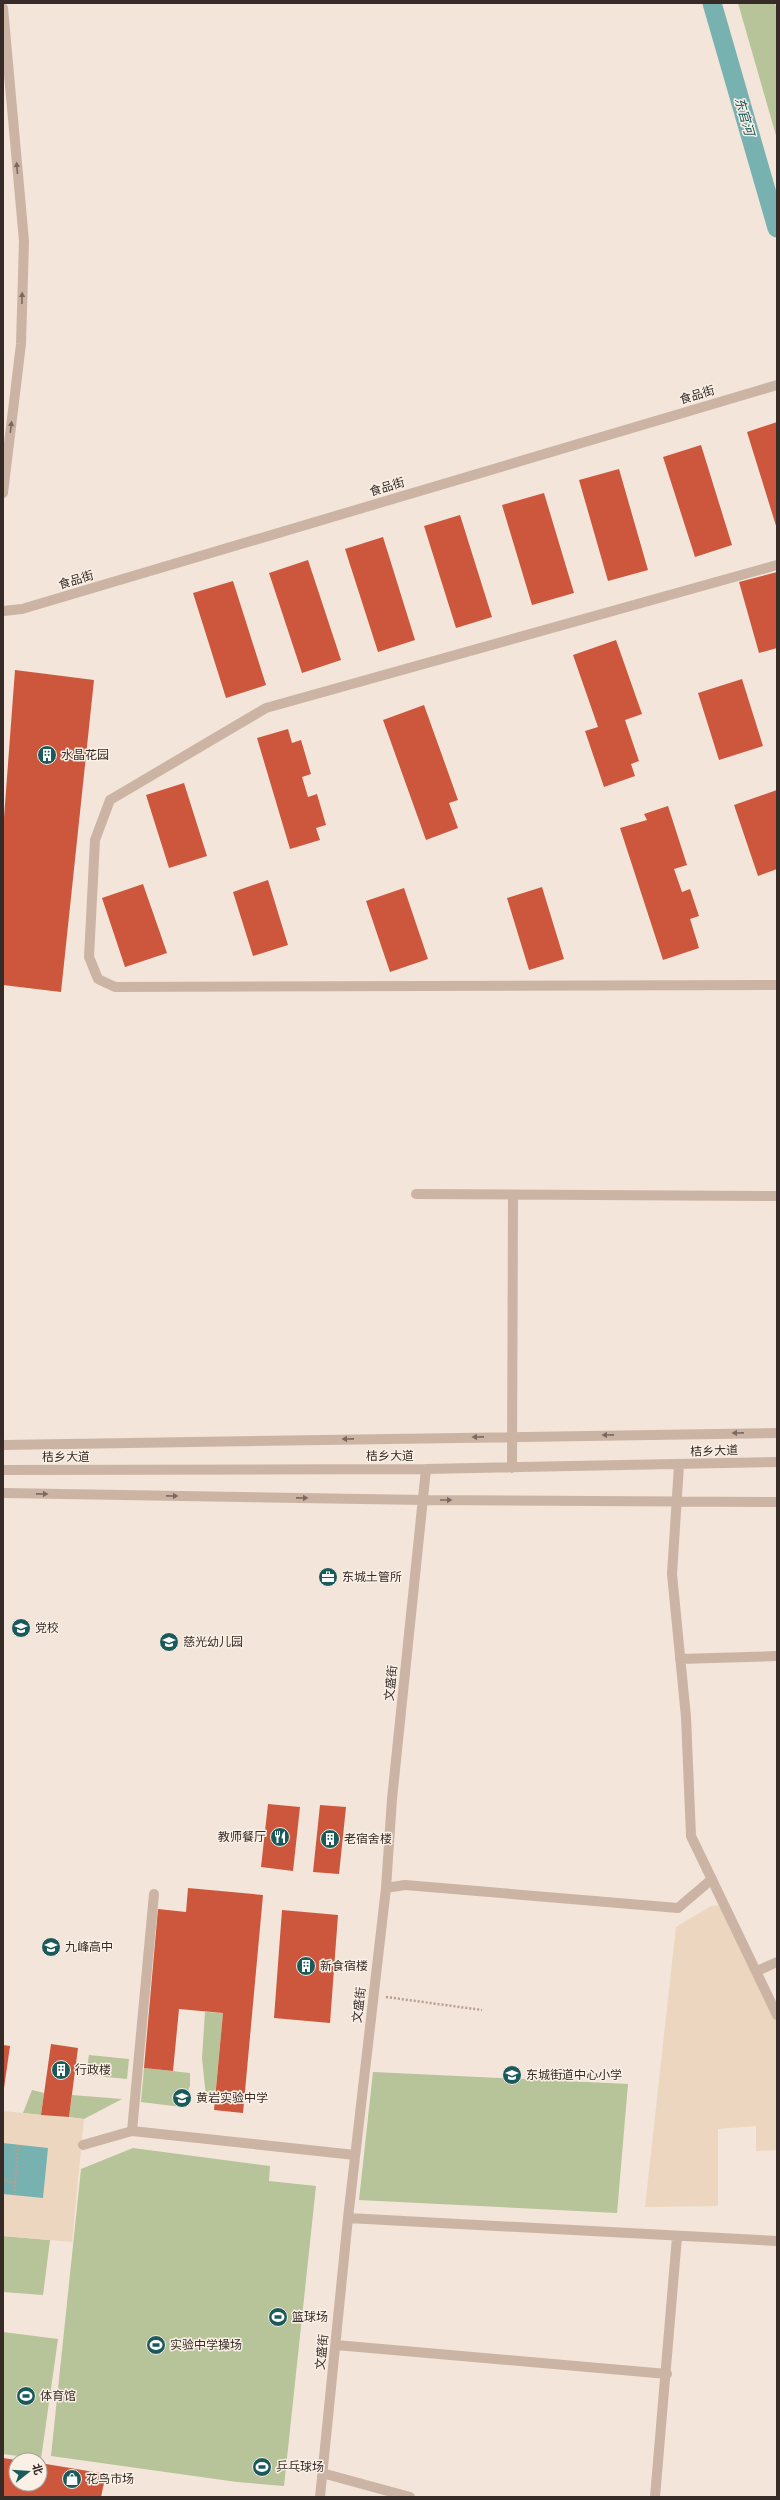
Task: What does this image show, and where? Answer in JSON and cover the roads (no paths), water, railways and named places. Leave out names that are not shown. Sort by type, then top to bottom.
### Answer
[{"type":"street","points":[[3,8],[24,241],[21,344],[3,494]]},
{"type":"street","name":"食品街","points":[[3,611],[22,609],[777,385]]},
{"type":"street","points":[[777,565],[266,708],[110,800],[95,840],[89,957],[98,979],[115,987],[777,985]]},
{"type":"street","points":[[416,1194],[777,1196]]},
{"type":"street","points":[[512,1468],[513,1195]]},
{"type":"street","points":[[3,1444],[777,1433]]},
{"type":"street","name":"桔乡大道","points":[[3,1470],[426,1469],[777,1462]]},
{"type":"street","points":[[679,1465],[672,1574],[686,1717],[691,1836],[777,2015]]},
{"type":"street","name":"文盛街","points":[[320,2497],[348,2218],[386,1888],[392,1799],[426,1469]]},
{"type":"street","points":[[3,1494],[423,1500],[777,1502]]},
{"type":"street","points":[[680,1659],[777,1656]]},
{"type":"street","points":[[386,1888],[405,1885],[678,1908],[712,1878]]},
{"type":"street","points":[[132,2131],[154,1894]]},
{"type":"street","points":[[757,1971],[777,1962]]},
{"type":"street","points":[[82,2145],[132,2131],[355,2155]]},
{"type":"street","points":[[348,2218],[677,2237],[777,2241]]},
{"type":"street","points":[[655,2497],[667,2374],[677,2237]]},
{"type":"street","points":[[336,2345],[667,2374]]},
{"type":"street","points":[[322,2473],[410,2497]]},
{"type":"water","points":[[3,2143],[48,2148],[43,2198],[3,2194]]},
{"type":"waterway","name":"东官河","points":[[712,3],[777,228]]},
{"type":"place","name":"水晶花园","points":[[47,755]]},
{"type":"place","name":"东城土管所","points":[[328,1577]]},
{"type":"place","name":"党校","points":[[21,1628]]},
{"type":"place","name":"慈光幼儿园","points":[[169,1642]]},
{"type":"place","name":"教师餐厅","points":[[280,1837]]},
{"type":"place","name":"老宿舍楼","points":[[330,1839]]},
{"type":"place","name":"九峰高中","points":[[51,1947]]},
{"type":"place","name":"新食宿楼","points":[[306,1966]]},
{"type":"place","name":"行政楼","points":[[61,2070]]},
{"type":"place","name":"东城街道中心小学","points":[[512,2075]]},
{"type":"place","name":"黄岩实验中学","points":[[182,2098]]},
{"type":"place","name":"篮球场","points":[[278,2317]]},
{"type":"place","name":"实验中学操场","points":[[156,2345]]},
{"type":"place","name":"体育馆","points":[[26,2396]]},
{"type":"place","name":"乒乓球场","points":[[262,2467]]},
{"type":"place","name":"花鸟市场","points":[[72,2479]]}]
